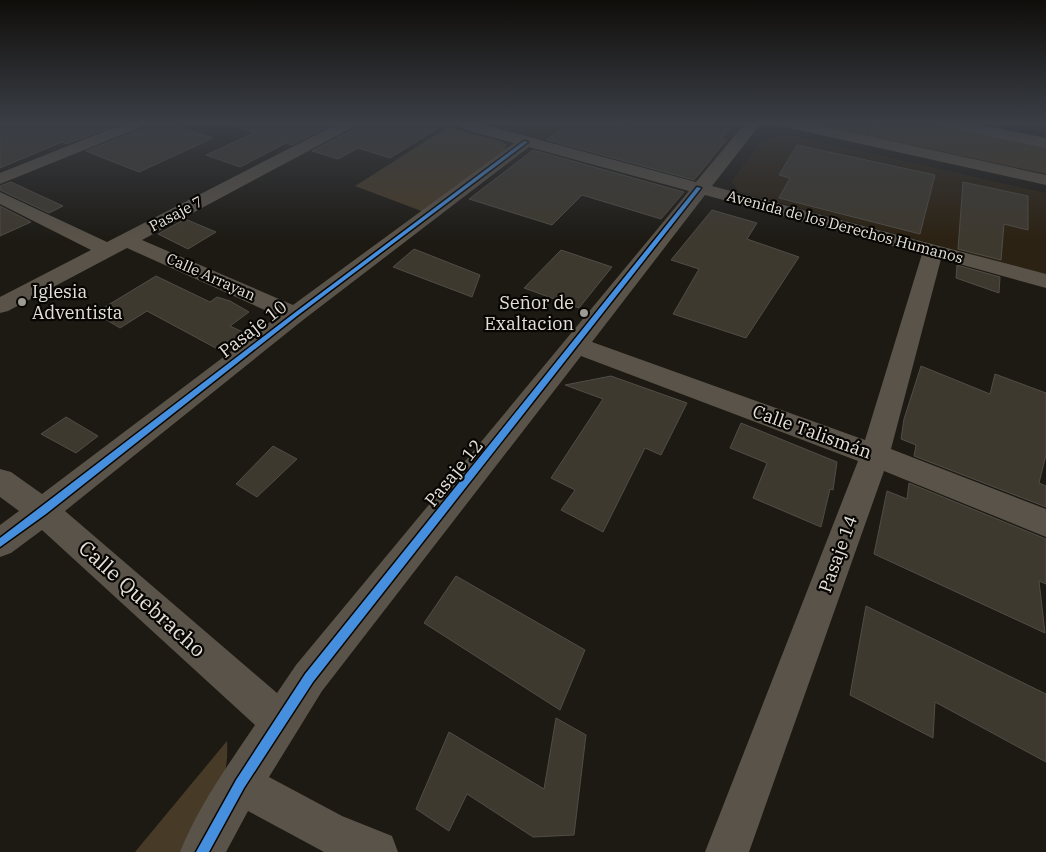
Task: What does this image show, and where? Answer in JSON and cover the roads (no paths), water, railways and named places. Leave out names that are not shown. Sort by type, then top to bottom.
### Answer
[{"type":"main road","points":[[964,162],[1046,180]]},
{"type":"street","points":[[0,179],[43,162]]},
{"type":"street","name":"Pasaje 7","points":[[0,306],[276,162]]},
{"type":"street","name":"Pasaje 10","points":[[0,543],[295,314],[499,162]]},
{"type":"street","name":"Avenida de los Derechos Humanos","points":[[600,162],[1046,281]]},
{"type":"street","name":"Pasaje 12","points":[[202,852],[240,784],[309,678],[721,162]]},
{"type":"street","points":[[0,197],[107,250]]},
{"type":"street","name":"Calle Arrayan","points":[[126,240],[295,314]]},
{"type":"street","name":"Pasaje 14","points":[[727,852],[875,455],[933,251]]},
{"type":"street","name":"Calle Talismán","points":[[576,345],[875,455],[1046,523]]},
{"type":"street","name":"Calle Quebracho","points":[[0,481],[43,511],[280,721]]},
{"type":"street","points":[[240,784],[327,831],[376,852]]},
{"type":"place","name":"Iglesia Adventista","points":[[22,302]]},
{"type":"place","name":"Señor de Exaltacion","points":[[584,313]]}]
